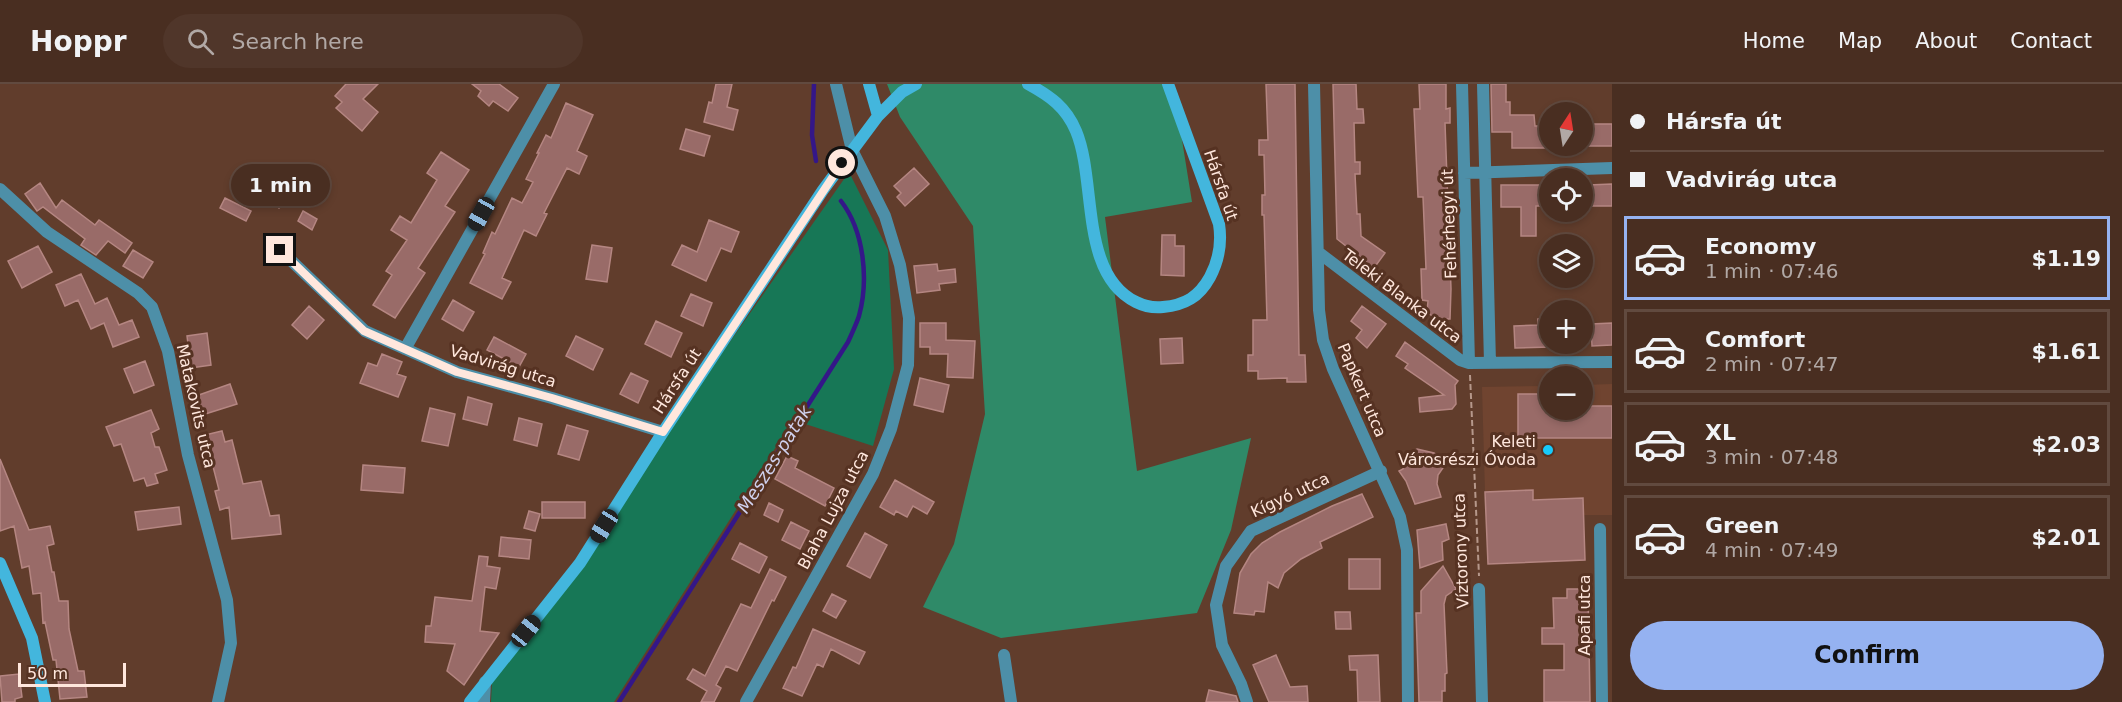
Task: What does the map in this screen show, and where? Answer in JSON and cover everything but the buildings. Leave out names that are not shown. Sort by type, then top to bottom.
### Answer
[{"type":"street","points":[[405,349],[554,84]]},
{"type":"street","name":"Blaha Lujza utca","points":[[746,702],[873,474],[891,429],[908,365],[909,318],[900,265],[885,216],[852,150],[836,84]]},
{"type":"street","points":[[869,84],[878,116]]},
{"type":"street","name":"Hársfa út","points":[[470,702],[580,563],[663,432],[823,190],[878,116],[902,92],[916,84]]},
{"type":"street","name":"Hársfa út","points":[[1028,84],[1058,103],[1065,110],[1076,130],[1084,153],[1097,245],[1104,268],[1112,283],[1126,297],[1142,305],[1159,308],[1194,298],[1200,292],[1214,269],[1221,238],[1219,224],[1168,84]]},
{"type":"street","name":"Papkert utca","points":[[1314,84],[1319,310],[1323,340],[1332,369],[1381,471],[1400,517],[1407,550],[1408,702]]},
{"type":"street","name":"Fehérhegyi út","points":[[1462,84],[1469,363]]},
{"type":"street","points":[[1483,84],[1490,363]]},
{"type":"street","points":[[1464,173],[1612,168]]},
{"type":"street","name":"Matakovits utca","points":[[0,189],[47,232],[138,293],[152,307],[168,351],[188,455],[227,600],[231,643],[218,702]]},
{"type":"street","name":"Vadvirág utca","points":[[280,250],[364,331],[457,372],[663,432]]},
{"type":"street","name":"Teleki Blanka utca","points":[[1318,252],[1460,360],[1469,363],[1612,362]]},
{"type":"street","name":"Kígyó utca","points":[[1247,702],[1222,645],[1216,605],[1226,566],[1251,531],[1381,471]]},
{"type":"street","name":"Apafi utca","points":[[1600,529],[1606,601],[1602,702]]},
{"type":"street","points":[[0,563],[32,638],[45,702]]},
{"type":"street","name":"Víztorony utca","points":[[1479,589],[1482,702]]},
{"type":"street","points":[[1004,655],[1011,702]]},
{"type":"street","points":[[484,702],[485,682]]},
{"type":"path","name":"Víztorony utca","points":[[1469,363],[1479,589]]},
{"type":"shaded area","name":"Keleti Városrészi Óvoda","points":[[1612,384],[1612,515],[1584,515],[1583,498],[1533,500],[1532,490],[1485,492],[1482,387],[1539,386],[1539,420],[1593,420],[1593,385]]},
{"type":"green space","points":[[887,84],[1173,84],[1192,202],[1105,217],[1137,471],[1251,438],[1231,530],[1197,613],[1001,638],[923,607],[954,544],[985,414],[973,226],[900,117]]},
{"type":"green space","points":[[849,172],[888,250],[894,369],[873,446],[793,420],[614,702],[491,702],[492,681]]},
{"type":"waterway","name":"Meszes-patak","points":[[814,84],[812,135],[816,161]]},
{"type":"waterway","name":"Meszes-patak","points":[[619,702],[848,342],[854,329],[862,302],[864,271],[855,226],[841,201]]},
{"type":"place","name":"Keleti Városrészi Óvoda","points":[[1548,450]]},
{"type":"route","points":[[280,250],[364,331],[457,372],[663,432],[842,163]]}]
